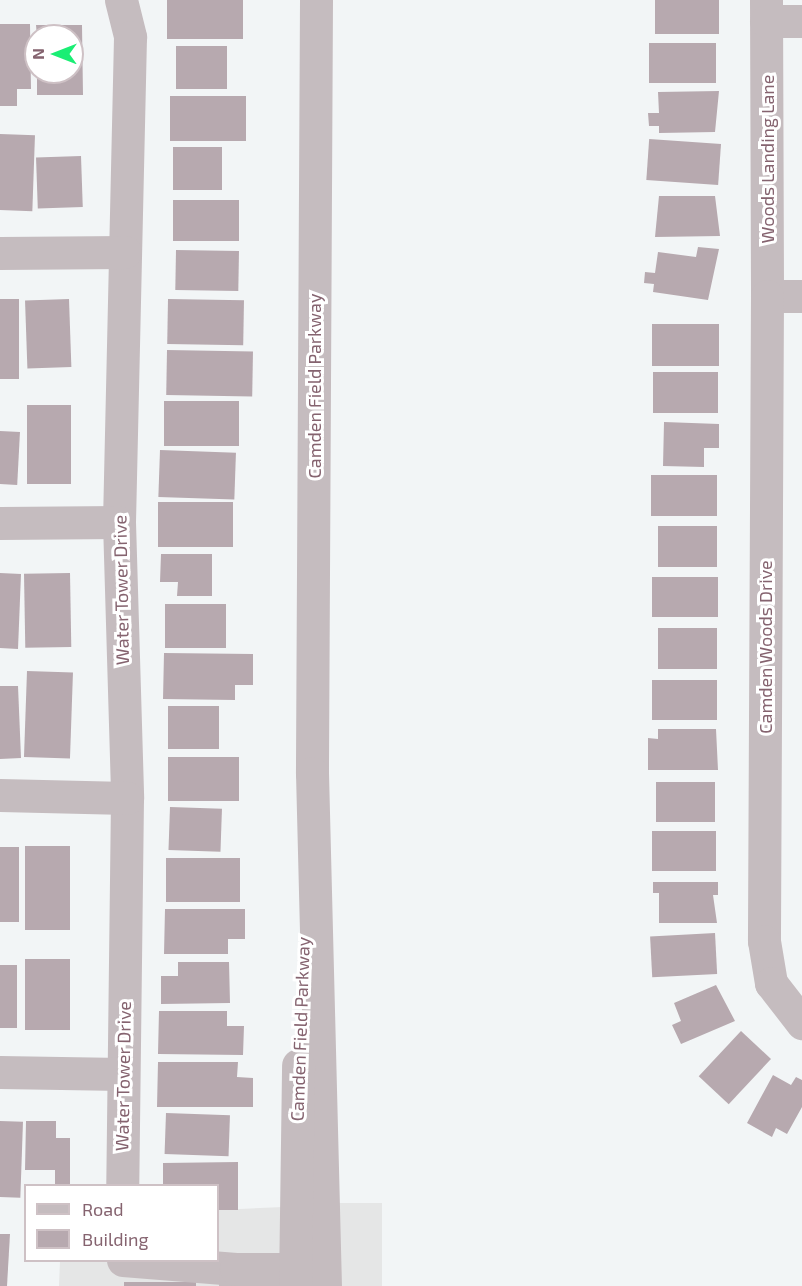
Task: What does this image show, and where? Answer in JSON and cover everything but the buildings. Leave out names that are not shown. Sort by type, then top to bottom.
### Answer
[{"type":"street","name":"Water Tower Drive","points":[[121,0],[130,37],[119,522],[127,798],[122,1183]]},
{"type":"street","name":"Camden Field Parkway","points":[[316,0],[312,773],[325,1286]]},
{"type":"street","name":"Woods Landing Lane","points":[[767,296],[766,11],[802,21]]},
{"type":"street","points":[[0,253],[125,252]]},
{"type":"street","points":[[767,296],[802,296]]},
{"type":"street","name":"Camden Woods Drive","points":[[767,296],[764,941],[771,983],[802,1023]]},
{"type":"street","points":[[0,523],[119,522]]},
{"type":"street","name":"Camden Field Parkway","points":[[295,1278],[299,1016],[312,773]]},
{"type":"street","points":[[0,795],[127,798]]},
{"type":"street","points":[[0,1071],[122,1074]]},
{"type":"street","points":[[135,1262],[235,1278],[295,1278]]},
{"type":"shaded area","points":[[336,1203],[382,1203],[382,1286],[336,1286]]},
{"type":"shaded area","points":[[283,1207],[282,1286],[59,1286],[60,1262],[219,1262],[219,1210]]}]
